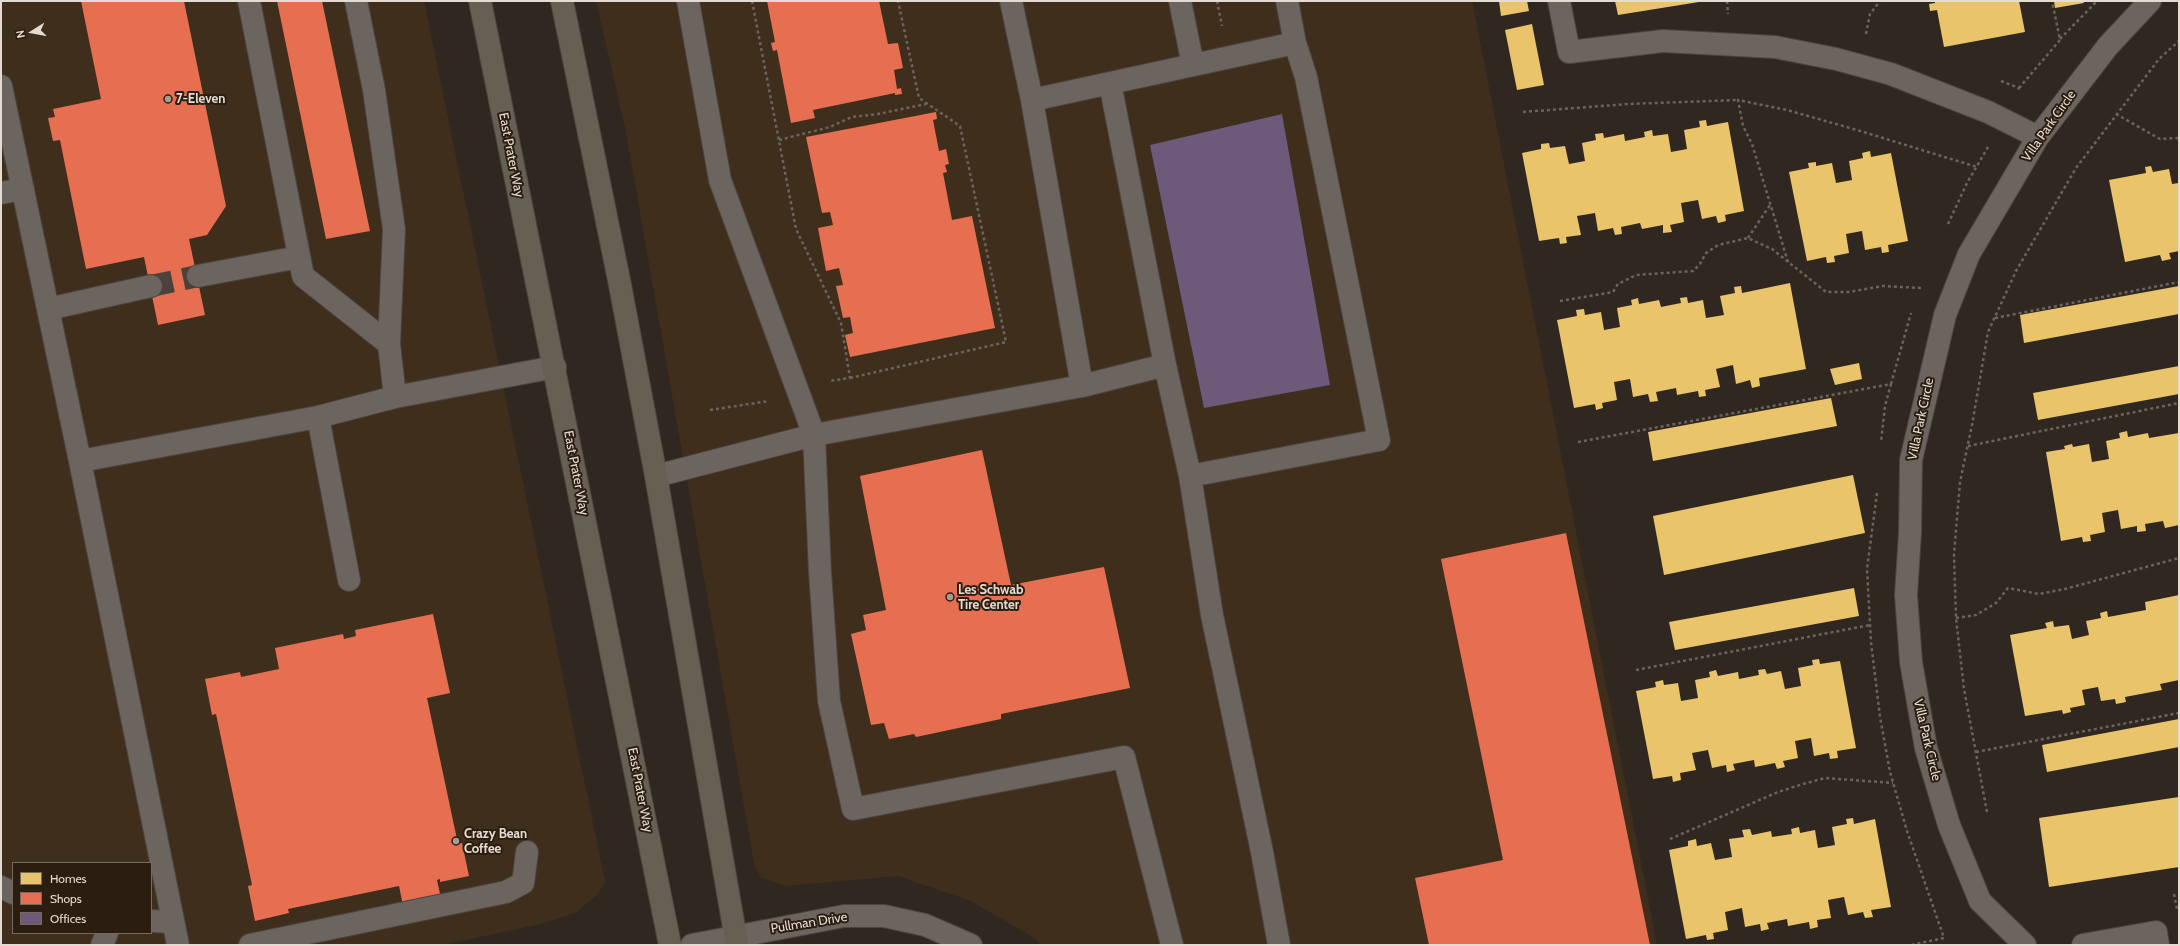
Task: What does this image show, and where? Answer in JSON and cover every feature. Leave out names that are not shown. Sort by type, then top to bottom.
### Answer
[{"type":"main road","points":[[467,1],[492,63]]},
{"type":"main road","name":"East Prater Way","points":[[480,1],[555,367],[670,945]]},
{"type":"main road","points":[[562,1],[618,277],[656,476],[736,941]]},
{"type":"street","points":[[249,1],[303,276],[389,344]]},
{"type":"street","points":[[356,1],[374,90],[394,229],[389,344],[396,397]]},
{"type":"street","points":[[688,1],[720,180],[814,435],[820,572],[829,701],[853,809],[1124,757],[1172,945]]},
{"type":"street","points":[[1011,1],[1032,100],[1082,386]]},
{"type":"street","points":[[1180,1],[1193,65]]},
{"type":"street","points":[[1190,476],[1379,440],[1306,77],[1295,43],[1287,1]]},
{"type":"street","points":[[1559,1],[1569,52],[1663,41],[1775,47],[1836,59],[1891,74],[1988,112],[2038,137]]},
{"type":"street","name":"Villa Park Circle","points":[[2025,945],[1980,901],[1949,825],[1926,748],[1912,662],[1906,595],[1910,533],[1911,460],[1945,315],[1969,254],[2038,137],[2108,46],[2150,1]]},
{"type":"street","points":[[1032,100],[1295,43]]},
{"type":"street","points":[[1110,83],[1165,365],[1190,476],[1212,615],[1262,852],[1279,945]]},
{"type":"street","points":[[1,86],[80,462],[178,945]]},
{"type":"street","points":[[1,194],[23,189]]},
{"type":"street","points":[[198,276],[299,257]]},
{"type":"street","points":[[48,309],[151,286]]},
{"type":"street","points":[[656,476],[814,435],[1082,386],[1165,365]]},
{"type":"street","points":[[80,462],[318,417],[396,397],[555,367]]},
{"type":"street","points":[[318,417],[349,580]]},
{"type":"street","points":[[250,945],[506,892],[523,883],[527,852]]},
{"type":"street","points":[[1,887],[12,892]]},
{"type":"street","name":"Pullman Drive","points":[[692,945],[736,941],[844,916],[884,916],[925,925],[972,945]]},
{"type":"street","points":[[152,921],[173,922]]},
{"type":"street","points":[[2083,945],[2156,932],[2158,945]]},
{"type":"street","points":[[102,945],[107,934]]},
{"type":"path","points":[[752,1],[796,229],[841,323],[850,378]]},
{"type":"path","points":[[710,410],[781,399],[828,382],[1006,342],[960,126],[919,98],[898,1]]},
{"type":"path","points":[[1217,1],[1223,29]]},
{"type":"path","points":[[1727,1],[1728,17]]},
{"type":"path","points":[[1866,34],[1870,14],[1880,1]]},
{"type":"path","points":[[2052,1],[2060,40]]},
{"type":"path","points":[[2019,88],[2060,40],[2097,1]]},
{"type":"path","points":[[1987,812],[1964,689],[1956,618],[1954,554],[1960,482],[1968,446],[1988,332],[2016,271],[2076,168],[2116,114],[2160,59],[2179,41]]},
{"type":"path","points":[[1523,112],[1628,104],[1738,100],[1787,110],[1977,167]]},
{"type":"path","points":[[1738,100],[1743,126],[1752,144],[1788,262]]},
{"type":"path","points":[[778,140],[830,127],[852,117],[878,114],[926,104]]},
{"type":"path","points":[[2116,114],[2160,139],[2179,138]]},
{"type":"path","points":[[1748,238],[1770,205]]},
{"type":"path","points":[[1560,301],[1613,292],[1618,284],[1636,275],[1692,271],[1700,264],[1706,252],[1718,245],[1748,238],[1772,249],[1826,292],[1849,292],[1883,286],[1921,288]]},
{"type":"path","points":[[1995,318],[2179,282]]},
{"type":"path","points":[[1578,442],[1891,384],[1885,406],[1881,444]]},
{"type":"path","points":[[1968,446],[2179,403]]},
{"type":"path","points":[[1878,485],[1867,569],[1870,625],[1880,717],[1893,783],[1907,831],[1944,938],[1911,945]]},
{"type":"path","points":[[1956,618],[1976,615],[1996,603],[2008,588],[2039,594],[2065,590],[2179,558]]},
{"type":"path","points":[[1636,670],[1870,625]]},
{"type":"path","points":[[1976,752],[2179,713]]},
{"type":"path","points":[[1670,839],[1778,792],[1825,778],[1893,783]]},
{"type":"shaded area","points":[[1,1],[424,1],[605,882],[598,894],[575,913],[541,924],[443,945],[1,945]]},
{"type":"shaded area","points":[[596,1],[1472,1],[1657,945],[1041,945],[1036,939],[971,901],[898,876],[785,886],[760,877],[754,863],[625,127]]},
{"type":"building: Homes","points":[[1499,1],[1527,1],[1529,11],[1501,16]]},
{"type":"building: Homes","points":[[1615,1],[1699,1],[1699,2],[1618,15]]},
{"type":"building: Homes","points":[[1935,1],[2019,1],[2025,32],[1944,47],[1937,10],[1930,11],[1929,4],[1935,3]]},
{"type":"building: Homes","points":[[2054,1],[2083,1],[2084,3],[2055,8]]},
{"type":"building: Homes","points":[[1532,24],[1544,85],[1517,90],[1505,30]]},
{"type":"building: Homes","points":[[1706,120],[1707,126],[1728,122],[1744,211],[1725,215],[1726,221],[1718,223],[1716,216],[1702,219],[1698,200],[1681,203],[1684,222],[1670,225],[1672,232],[1663,233],[1663,225],[1642,229],[1640,223],[1621,227],[1622,234],[1615,235],[1613,228],[1598,231],[1595,213],[1577,216],[1581,235],[1566,237],[1567,243],[1560,244],[1559,238],[1539,241],[1522,153],[1541,149],[1541,144],[1549,143],[1550,148],[1565,146],[1569,164],[1585,161],[1582,143],[1596,140],[1595,134],[1603,133],[1604,138],[1624,134],[1625,141],[1645,137],[1644,132],[1652,130],[1653,136],[1668,134],[1671,152],[1687,149],[1684,130],[1700,127],[1699,121]]},
{"type":"building: Homes","points":[[1870,151],[1871,157],[1891,153],[1908,241],[1888,245],[1889,252],[1882,253],[1881,247],[1865,250],[1862,231],[1846,234],[1849,253],[1834,256],[1835,262],[1827,263],[1826,257],[1807,261],[1789,172],[1809,168],[1808,163],[1816,162],[1816,166],[1832,163],[1836,183],[1852,180],[1849,161],[1863,158],[1862,153]]},
{"type":"building: Homes","points":[[2151,166],[2153,172],[2169,169],[2172,184],[2179,183],[2179,251],[2169,253],[2171,259],[2162,261],[2160,255],[2125,262],[2109,180],[2146,173],[2145,167]]},
{"type":"building: Homes","points":[[1790,283],[1806,369],[1759,378],[1760,386],[1752,388],[1750,380],[1736,384],[1733,365],[1716,369],[1720,387],[1705,390],[1706,396],[1699,397],[1698,391],[1677,395],[1676,388],[1656,392],[1658,401],[1650,402],[1648,394],[1633,397],[1630,379],[1614,382],[1617,400],[1602,403],[1603,408],[1596,410],[1595,404],[1574,408],[1557,320],[1577,316],[1576,310],[1584,309],[1585,315],[1601,312],[1604,330],[1620,327],[1617,308],[1632,305],[1631,300],[1638,298],[1639,304],[1659,300],[1661,307],[1681,303],[1680,298],[1687,297],[1688,303],[1703,300],[1706,318],[1724,315],[1720,296],[1735,293],[1734,287],[1741,286],[1742,293]]},
{"type":"building: Homes","points":[[2179,286],[2179,314],[2024,343],[2020,315]]},
{"type":"building: Homes","points":[[1859,363],[1862,379],[1835,385],[1830,369]]},
{"type":"building: Homes","points":[[2179,366],[2179,394],[2038,420],[2033,393]]},
{"type":"building: Homes","points":[[1831,398],[1837,426],[1653,461],[1648,432]]},
{"type":"building: Homes","points":[[2127,431],[2128,437],[2148,433],[2149,438],[2179,433],[2179,525],[2165,528],[2163,521],[2145,524],[2146,531],[2137,532],[2137,526],[2121,529],[2118,510],[2102,513],[2105,532],[2090,535],[2091,541],[2083,542],[2082,537],[2061,541],[2046,452],[2065,449],[2064,446],[2072,444],[2073,447],[2089,444],[2092,462],[2109,459],[2106,441],[2120,438],[2119,433]]},
{"type":"building: Homes","points":[[1853,475],[1865,533],[1664,575],[1653,516]]},
{"type":"building: Homes","points":[[1854,588],[1859,616],[1675,650],[1669,622]]},
{"type":"building: Homes","points":[[2179,595],[2179,680],[2160,684],[2162,690],[2125,697],[2126,702],[2116,704],[2115,699],[2101,701],[2098,687],[2082,690],[2085,705],[2070,708],[2071,712],[2063,714],[2062,710],[2025,716],[2010,635],[2047,628],[2045,623],[2053,621],[2054,627],[2069,625],[2072,639],[2089,635],[2086,621],[2101,618],[2100,613],[2107,611],[2108,617],[2146,610],[2145,602]]},
{"type":"building: Homes","points":[[1819,659],[1820,664],[1840,661],[1856,748],[1837,751],[1838,758],[1830,759],[1829,753],[1814,756],[1811,738],[1795,741],[1798,758],[1783,761],[1785,767],[1777,769],[1775,763],[1755,767],[1754,760],[1733,764],[1735,770],[1727,772],[1726,765],[1712,768],[1708,750],[1692,753],[1696,770],[1680,773],[1681,780],[1673,782],[1672,776],[1653,779],[1636,691],[1656,687],[1655,682],[1663,680],[1664,685],[1678,683],[1681,701],[1698,698],[1695,680],[1710,677],[1709,672],[1716,670],[1718,676],[1738,672],[1739,679],[1759,675],[1758,670],[1765,669],[1767,674],[1781,671],[1785,689],[1801,686],[1798,668],[1813,665],[1812,660]]},
{"type":"building: Homes","points":[[2179,719],[2179,747],[2047,772],[2042,745]]},
{"type":"building: Homes","points":[[2179,797],[2179,867],[2049,887],[2039,818]]},
{"type":"building: Homes","points":[[1853,818],[1854,824],[1875,819],[1891,907],[1871,910],[1873,917],[1865,918],[1863,912],[1848,915],[1844,897],[1828,900],[1831,918],[1817,920],[1818,927],[1810,929],[1809,922],[1788,926],[1787,919],[1767,923],[1769,929],[1761,931],[1760,924],[1745,927],[1742,908],[1725,912],[1728,930],[1713,933],[1714,939],[1707,940],[1706,935],[1686,939],[1669,850],[1688,846],[1688,841],[1696,839],[1697,846],[1711,843],[1715,860],[1732,857],[1729,839],[1744,837],[1742,830],[1750,829],[1752,835],[1771,831],[1772,837],[1792,834],[1791,829],[1799,827],[1800,833],[1815,830],[1818,848],[1835,845],[1832,827],[1847,824],[1846,819]]},
{"type":"building: Shops","points":[[81,1],[184,1],[226,206],[207,235],[189,239],[205,315],[158,325],[144,257],[86,269],[60,140],[53,141],[48,118],[55,117],[53,109],[101,99]]},
{"type":"building: Shops","points":[[277,1],[322,1],[370,231],[326,239]]},
{"type":"building: Shops","points":[[767,1],[879,1],[888,44],[898,43],[903,68],[894,70],[897,89],[901,88],[902,94],[895,95],[895,93],[813,110],[815,118],[791,123],[777,50],[773,51],[771,43],[775,42]]},
{"type":"building: Shops","points":[[936,112],[937,119],[933,120],[939,151],[946,149],[949,164],[945,165],[947,172],[943,173],[952,220],[972,216],[995,328],[850,357],[845,335],[853,333],[850,317],[843,318],[836,286],[843,285],[839,268],[826,271],[818,228],[833,225],[830,212],[822,213],[806,137]]},
{"type":"building: Shops","points":[[982,450],[1011,585],[1104,567],[1130,688],[1001,714],[1001,719],[916,737],[914,734],[889,739],[884,723],[871,725],[851,634],[866,630],[863,615],[886,610],[860,476]]},
{"type":"building: Shops","points":[[1566,533],[1650,945],[1429,945],[1415,878],[1503,860],[1441,559]]},
{"type":"building: Shops","points":[[433,614],[450,693],[427,698],[458,844],[462,843],[469,876],[440,882],[440,879],[437,880],[444,912],[406,920],[399,886],[288,909],[289,913],[255,921],[248,886],[252,885],[216,714],[212,715],[205,679],[240,672],[241,677],[279,669],[275,648],[343,634],[344,639],[356,636],[355,630]]},
{"type":"building: Offices","points":[[1282,114],[1330,385],[1204,408],[1150,145]]},
{"type":"tunnel","points":[[151,286],[198,276]]},
{"type":"place","name":"7-Eleven","points":[[168,99]]},
{"type":"place","name":"Les Schwab Tire Center","points":[[950,597]]},
{"type":"place","name":"Crazy Bean Coffee","points":[[456,841]]}]
